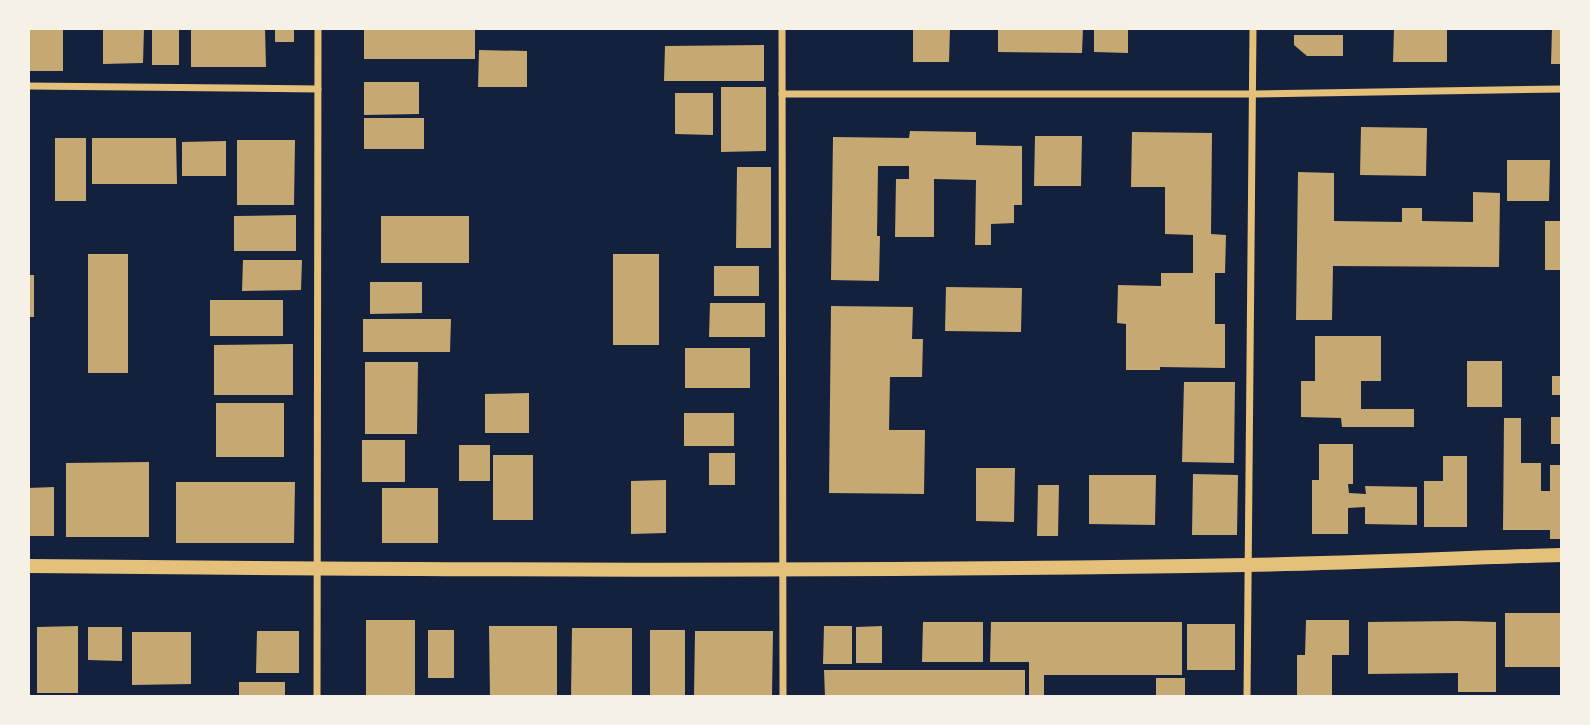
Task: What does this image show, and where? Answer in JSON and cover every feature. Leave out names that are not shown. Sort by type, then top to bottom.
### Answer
[{"type":"main road","points":[[28,566],[783,569],[1247,565],[1562,555]]},
{"type":"street","points":[[317,697],[318,28]]},
{"type":"street","points":[[782,28],[783,697]]},
{"type":"street","points":[[1247,697],[1253,28]]},
{"type":"street","points":[[28,86],[318,89]]},
{"type":"street","points":[[782,94],[1253,94],[1562,89]]},
{"type":"building","points":[[28,28],[63,28],[63,71],[28,71]]},
{"type":"building","points":[[103,28],[144,28],[143,63],[103,64]]},
{"type":"building","points":[[152,28],[179,28],[179,65],[152,65]]},
{"type":"building","points":[[191,28],[265,28],[266,67],[191,67]]},
{"type":"building","points":[[275,28],[294,28],[294,42],[275,42]]},
{"type":"building","points":[[364,28],[475,28],[475,59],[364,59]]},
{"type":"building","points":[[913,28],[950,28],[949,62],[913,62]]},
{"type":"building","points":[[998,28],[1083,28],[1082,53],[998,52]]},
{"type":"building","points":[[1094,28],[1128,28],[1128,53],[1094,52]]},
{"type":"building","points":[[1394,28],[1447,28],[1447,62],[1393,62]]},
{"type":"building","points":[[1552,28],[1562,28],[1562,64],[1551,64]]},
{"type":"building","points":[[1294,35],[1343,35],[1343,56],[1307,56],[1294,45]]},
{"type":"building","points":[[764,45],[764,81],[664,81],[665,46]]},
{"type":"building","points":[[479,50],[527,51],[527,87],[478,87]]},
{"type":"building","points":[[364,82],[419,82],[419,114],[364,115]]},
{"type":"building","points":[[721,87],[766,87],[766,151],[721,152]]},
{"type":"building","points":[[675,93],[713,93],[713,135],[675,134]]},
{"type":"building","points":[[364,118],[424,118],[424,149],[364,149]]},
{"type":"building","points":[[1361,127],[1427,128],[1426,176],[1360,175]]},
{"type":"building","points":[[910,131],[976,132],[976,145],[1022,146],[1022,205],[1014,205],[1014,223],[991,224],[991,245],[975,245],[976,180],[934,179],[934,237],[895,237],[896,179],[909,179],[909,166],[878,166],[879,281],[831,280],[833,137],[909,138]]},
{"type":"building","points":[[1132,132],[1212,133],[1211,234],[1226,235],[1225,273],[1215,273],[1215,324],[1225,324],[1225,368],[1160,367],[1160,370],[1126,370],[1126,324],[1117,323],[1118,285],[1161,286],[1161,273],[1193,273],[1193,235],[1165,234],[1165,187],[1131,187]]},
{"type":"building","points":[[1035,136],[1082,136],[1081,186],[1034,186]]},
{"type":"building","points":[[55,138],[86,138],[86,201],[55,201]]},
{"type":"building","points":[[92,138],[176,138],[177,184],[92,184]]},
{"type":"building","points":[[237,140],[295,140],[294,205],[237,205]]},
{"type":"building","points":[[226,141],[226,176],[182,176],[182,142]]},
{"type":"building","points":[[1507,160],[1550,160],[1549,201],[1507,201]]},
{"type":"building","points":[[737,167],[771,167],[771,248],[736,248]]},
{"type":"building","points":[[1298,172],[1334,173],[1334,221],[1402,222],[1402,208],[1422,208],[1422,221],[1473,222],[1473,192],[1500,193],[1499,267],[1333,266],[1332,320],[1296,320]]},
{"type":"building","points":[[296,215],[296,251],[234,251],[234,216]]},
{"type":"building","points":[[381,216],[469,216],[469,263],[381,263]]},
{"type":"building","points":[[1545,221],[1562,221],[1562,270],[1545,270]]},
{"type":"building","points":[[88,254],[128,254],[128,373],[88,373]]},
{"type":"building","points":[[613,254],[659,254],[659,345],[613,345]]},
{"type":"building","points":[[243,260],[302,260],[301,290],[242,291]]},
{"type":"building","points":[[714,266],[759,266],[759,296],[714,296]]},
{"type":"building","points":[[28,275],[34,275],[34,317],[28,317]]},
{"type":"building","points":[[370,282],[422,282],[422,313],[370,314]]},
{"type":"building","points":[[946,287],[1022,288],[1021,332],[945,331]]},
{"type":"building","points":[[210,300],[283,300],[283,336],[210,336]]},
{"type":"building","points":[[710,303],[765,303],[765,337],[709,337]]},
{"type":"building","points":[[831,306],[913,307],[912,339],[923,339],[922,377],[890,377],[889,430],[925,430],[924,494],[829,493]]},
{"type":"building","points":[[363,319],[451,319],[450,352],[363,352]]},
{"type":"building","points":[[1315,336],[1381,336],[1381,381],[1361,381],[1361,409],[1414,409],[1414,427],[1342,427],[1341,418],[1301,417],[1301,381],[1315,381]]},
{"type":"building","points":[[293,344],[293,395],[214,395],[214,345]]},
{"type":"building","points":[[685,348],[750,348],[750,388],[685,388]]},
{"type":"building","points":[[1467,361],[1502,361],[1502,407],[1467,407]]},
{"type":"building","points":[[365,362],[418,362],[417,434],[365,434]]},
{"type":"building","points":[[1552,376],[1562,376],[1562,395],[1552,395]]},
{"type":"building","points":[[1184,382],[1235,382],[1234,463],[1182,462]]},
{"type":"building","points":[[529,393],[529,433],[485,433],[485,394]]},
{"type":"building","points":[[216,403],[284,403],[284,457],[216,457]]},
{"type":"building","points":[[684,413],[734,413],[734,446],[684,446]]},
{"type":"building","points":[[1551,417],[1562,417],[1562,444],[1551,444]]},
{"type":"building","points":[[1504,418],[1521,418],[1521,463],[1541,463],[1541,491],[1550,491],[1550,465],[1562,465],[1562,539],[1550,539],[1550,530],[1503,530]]},
{"type":"building","points":[[362,440],[405,440],[405,482],[362,482]]},
{"type":"building","points":[[1319,444],[1353,444],[1353,484],[1348,484],[1349,493],[1366,494],[1365,486],[1417,487],[1417,525],[1365,524],[1365,507],[1348,508],[1348,534],[1312,534],[1312,480],[1319,480]]},
{"type":"building","points":[[459,445],[490,445],[490,481],[459,481]]},
{"type":"building","points":[[709,453],[735,453],[735,485],[709,485]]},
{"type":"building","points":[[493,455],[533,455],[533,520],[493,520]]},
{"type":"building","points":[[1443,456],[1467,456],[1467,527],[1424,527],[1424,481],[1443,481]]},
{"type":"building","points":[[149,462],[149,537],[66,537],[66,463]]},
{"type":"building","points":[[976,468],[1015,468],[1014,522],[976,521]]},
{"type":"building","points":[[1193,474],[1238,475],[1237,535],[1192,535]]},
{"type":"building","points":[[1089,475],[1156,475],[1155,525],[1089,524]]},
{"type":"building","points":[[666,480],[666,533],[631,534],[631,481]]},
{"type":"building","points":[[176,482],[295,482],[294,543],[176,543]]},
{"type":"building","points":[[1038,485],[1059,485],[1058,536],[1037,536]]},
{"type":"building","points":[[54,487],[54,536],[28,536],[28,488]]},
{"type":"building","points":[[382,488],[438,488],[438,543],[382,543]]},
{"type":"building","points":[[1505,613],[1562,613],[1562,667],[1505,667]]},
{"type":"building","points":[[366,620],[415,620],[415,697],[366,697]]},
{"type":"building","points":[[1306,620],[1349,620],[1349,655],[1332,655],[1332,697],[1297,697],[1297,655],[1305,655]]},
{"type":"building","points":[[923,622],[983,622],[983,662],[922,662]]},
{"type":"building","points":[[991,622],[1182,622],[1182,675],[1044,675],[1044,697],[1029,697],[1029,662],[990,662]]},
{"type":"building","points":[[1368,622],[1496,622],[1496,692],[1458,692],[1458,673],[1368,674]]},
{"type":"building","points":[[1187,624],[1235,624],[1235,670],[1187,670]]},
{"type":"building","points":[[78,626],[78,693],[37,693],[37,627]]},
{"type":"building","points":[[489,626],[557,626],[557,697],[490,697]]},
{"type":"building","points":[[824,626],[852,626],[852,664],[823,664]]},
{"type":"building","points":[[882,626],[882,663],[856,663],[856,627]]},
{"type":"building","points":[[88,627],[122,627],[122,661],[88,660]]},
{"type":"building","points":[[572,628],[632,628],[632,697],[571,697]]},
{"type":"building","points":[[428,630],[454,630],[454,678],[428,678]]},
{"type":"building","points":[[650,630],[685,630],[685,697],[650,697]]},
{"type":"building","points":[[257,631],[299,631],[299,673],[256,673]]},
{"type":"building","points":[[695,631],[773,631],[772,695],[694,695]]},
{"type":"building","points":[[132,632],[191,632],[191,684],[132,685]]},
{"type":"building","points":[[824,670],[1025,670],[1025,697],[825,697]]},
{"type":"building","points":[[1156,678],[1185,678],[1185,697],[1156,697]]},
{"type":"building","points":[[239,682],[285,682],[285,697],[239,697]]}]
